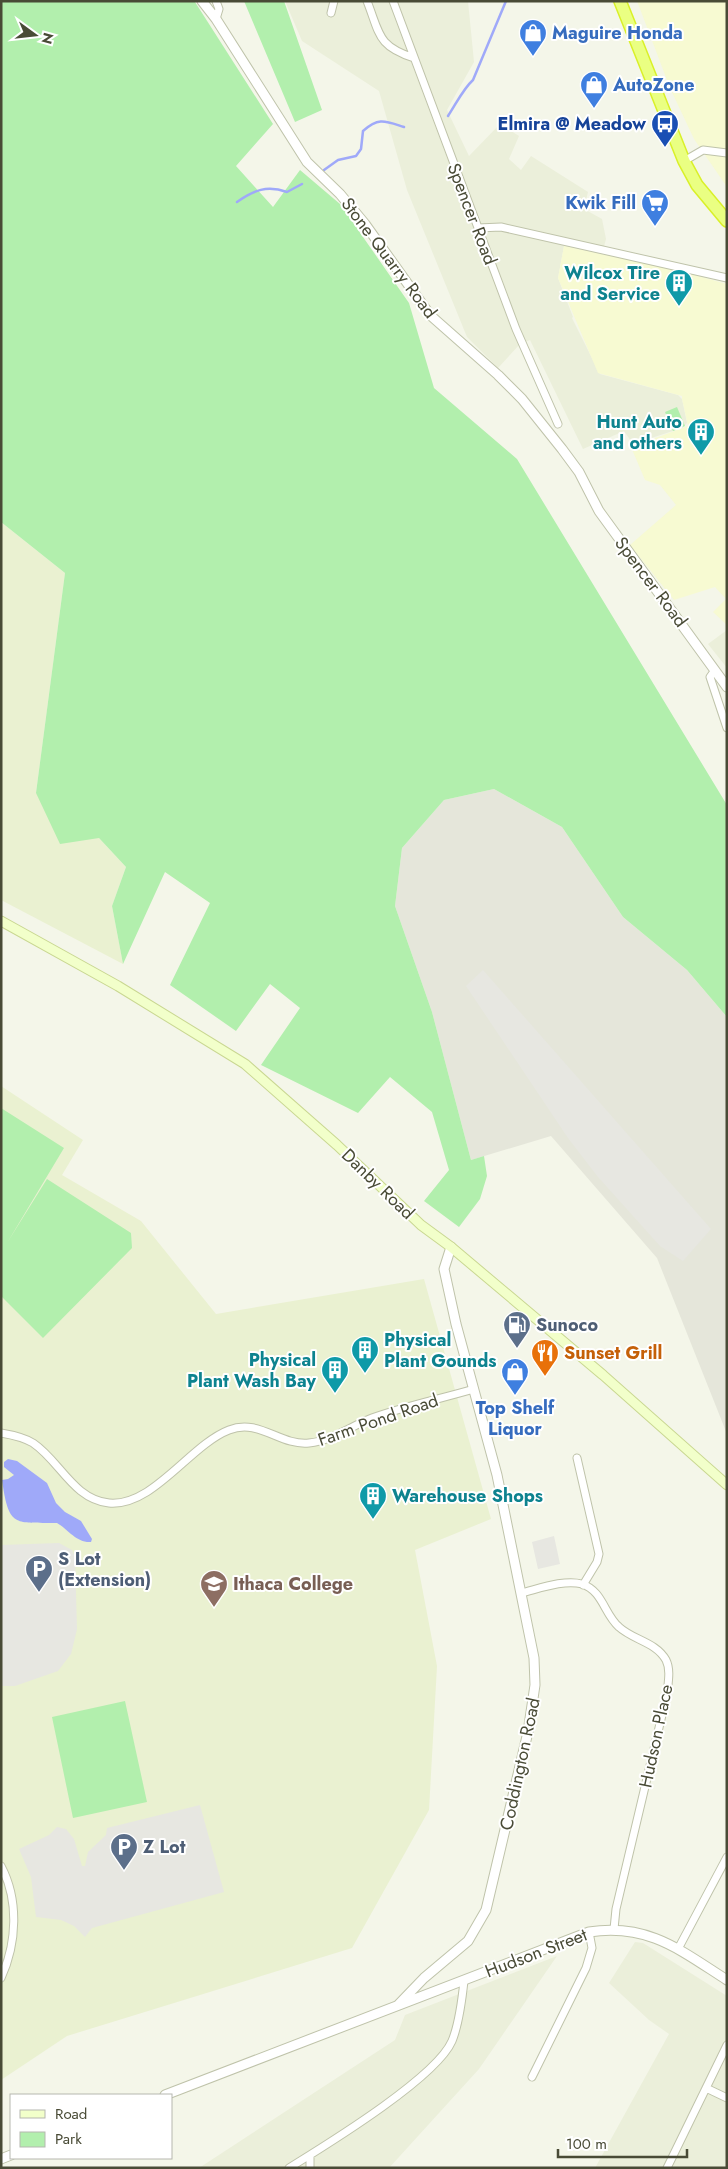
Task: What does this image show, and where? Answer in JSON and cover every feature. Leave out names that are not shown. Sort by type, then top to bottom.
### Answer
[{"type":"highway","points":[[620,1],[684,161],[697,185],[727,221]]},
{"type":"main road","name":"Danby Road","points":[[1,921],[118,986],[244,1064],[337,1145],[421,1225],[451,1247],[603,1375],[727,1485]]},
{"type":"street","name":"Stone Quarry Road","points":[[202,1],[216,19],[307,162],[340,194],[365,224],[419,302],[439,324],[498,375],[522,399],[562,449]]},
{"type":"street","points":[[216,1],[219,9],[216,19]]},
{"type":"street","points":[[331,13],[334,1]]},
{"type":"street","points":[[367,1],[383,41],[391,49],[414,58]]},
{"type":"street","name":"Spencer Road","points":[[393,1],[516,329],[558,424]]},
{"type":"street","points":[[684,161],[703,150],[727,153]]},
{"type":"street","points":[[478,228],[501,227],[727,278]]},
{"type":"street","name":"Spencer Road","points":[[562,449],[579,472],[599,511],[727,686]]},
{"type":"street","points":[[715,670],[710,677],[727,728]]},
{"type":"street","name":"Coddington Road","points":[[168,2094],[398,2005],[424,1978],[468,1941],[486,1910],[534,1703],[534,1658],[497,1475],[444,1269],[451,1247]]},
{"type":"street","name":"Farm Pond Road","points":[[1,1433],[22,1437],[37,1446],[86,1495],[96,1500],[116,1503],[129,1501],[143,1494],[212,1439],[236,1428],[254,1427],[297,1442],[309,1443],[326,1439],[371,1418],[474,1389]]},
{"type":"street","points":[[521,1593],[569,1583],[583,1585],[597,1562],[599,1554],[577,1458]]},
{"type":"street","name":"Hudson Place","points":[[583,1585],[598,1594],[617,1625],[662,1654],[669,1672],[667,1694],[616,1909],[614,1929]]},
{"type":"street","points":[[678,1949],[727,1857]]},
{"type":"street","points":[[1,1866],[8,1880],[14,1917],[11,1946],[1,1978]]},
{"type":"street","name":"Hudson Street","points":[[398,2005],[589,1932],[614,1929],[643,1933],[678,1949],[727,1980]]},
{"type":"street","points":[[532,2077],[586,1968],[592,1948],[589,1932]]},
{"type":"street","points":[[289,2168],[362,2120],[438,2062],[452,2042],[464,1981]]},
{"type":"street","points":[[667,2168],[727,2045]]},
{"type":"street","points":[[706,2088],[727,2098]]},
{"type":"street","points":[[310,2155],[310,2168]]},
{"type":"shaded area","points":[[285,1],[468,1],[474,62],[447,110],[469,156],[500,124],[519,136],[509,159],[521,170],[531,156],[588,192],[584,209],[602,219],[606,239],[602,254],[564,246],[558,278],[572,318],[600,374],[678,395],[682,399],[687,423],[682,428],[633,444],[624,431],[583,449],[530,340],[520,344],[498,368],[467,337],[407,190],[379,91],[302,41]]},
{"type":"shaded area","points":[[637,1],[727,1],[727,187],[694,139],[670,88]]},
{"type":"shaded area","points":[[564,246],[677,270],[727,284],[727,625],[713,612],[726,599],[715,587],[674,600],[630,545],[676,505],[660,485],[645,480],[631,447],[688,426],[682,396],[598,373],[558,278]]},
{"type":"shaded area","points":[[1,522],[65,573],[36,793],[99,838],[126,867],[112,906],[123,964],[1,900]]},
{"type":"shaded area","points":[[727,630],[727,668],[708,644]]},
{"type":"shaded area","points":[[494,789],[562,827],[623,917],[687,970],[727,1017],[727,1434],[657,1258],[551,1136],[471,1160],[432,1012],[395,906],[402,848],[444,800]]},
{"type":"shaded area","points":[[483,970],[711,1229],[683,1261],[660,1246],[598,1177],[568,1138],[466,986]]},
{"type":"shaded area","name":"Ithaca College","points":[[1,1086],[83,1140],[62,1175],[141,1221],[216,1314],[424,1279],[491,1519],[415,1550],[437,1666],[429,1810],[352,1948],[67,2036],[1,2080]]},
{"type":"shaded area","points":[[554,1536],[560,1564],[538,1569],[532,1542]]},
{"type":"shaded area","name":"S Lot (Extension)","points":[[59,1543],[72,1550],[75,1557],[77,1629],[71,1654],[58,1671],[15,1686],[1,1686],[1,1545]]},
{"type":"shaded area","name":"Z Lot","points":[[200,1805],[224,1892],[92,1928],[85,1937],[74,1926],[61,1920],[36,1917],[31,1877],[19,1849],[49,1835],[57,1827],[66,1829],[74,1839],[82,1866],[85,1866],[88,1852],[106,1835],[107,1828]]},
{"type":"shaded area","points":[[635,1942],[643,1943],[727,1996],[727,2168],[595,2168],[669,2034],[649,2020],[609,1983]]},
{"type":"shaded area","points":[[557,1956],[479,2069],[389,2168],[199,2168],[395,2040],[405,2015]]},
{"type":"green space","points":[[1,1],[195,2],[273,124],[236,166],[273,207],[300,170],[340,204],[409,303],[434,388],[517,459],[727,805],[727,1017],[687,970],[623,917],[562,827],[494,789],[444,800],[402,848],[395,906],[432,1012],[471,1160],[484,1156],[487,1176],[480,1199],[459,1227],[424,1201],[449,1170],[432,1112],[390,1077],[358,1113],[261,1065],[300,1008],[270,984],[236,1031],[170,985],[210,903],[165,872],[123,964],[112,906],[126,867],[99,838],[60,844],[36,793],[65,573],[1,522]]},
{"type":"green space","points":[[244,1],[284,1],[322,110],[295,122]]},
{"type":"green space","points":[[677,407],[685,426],[673,431],[665,412]]},
{"type":"green space","points":[[1,1108],[64,1148],[7,1243],[47,1179],[131,1233],[132,1248],[43,1338],[1,1296]]},
{"type":"green space","points":[[125,1701],[147,1802],[73,1818],[52,1717]]},
{"type":"water","points":[[8,1459],[17,1461],[47,1483],[56,1503],[65,1512],[81,1521],[92,1539],[91,1542],[77,1538],[57,1523],[23,1522],[16,1520],[11,1515],[2,1480],[14,1475],[4,1467],[4,1462]]},
{"type":"waterway","points":[[448,116],[473,80],[506,1]]},
{"type":"waterway","points":[[324,170],[338,160],[356,156],[361,149],[363,131],[373,124],[387,122],[404,127]]},
{"type":"waterway","points":[[237,202],[249,194],[261,190],[273,189],[287,192],[302,184]]},
{"type":"place","name":"Maguire Honda","points":[[533,57]]},
{"type":"place","name":"AutoZone","points":[[594,109]]},
{"type":"place","name":"Elmira @ Meadow","points":[[665,148]]},
{"type":"place","name":"Kwik Fill","points":[[655,227]]},
{"type":"place","name":"Wilcox Tire and Service","points":[[679,307]]},
{"type":"place","name":"Hunt Auto and others","points":[[701,456]]},
{"type":"place","name":"Sunoco","points":[[517,1349]]},
{"type":"place","name":"Physical Plant Gounds","points":[[365,1374]]},
{"type":"place","name":"Sunset Grill","points":[[545,1377]]},
{"type":"place","name":"Physical Plant Wash Bay","points":[[335,1394]]},
{"type":"place","name":"Top Shelf Liquor","points":[[515,1396]]},
{"type":"place","name":"Warehouse Shops","points":[[373,1520]]},
{"type":"place","name":"S Lot (Extension)","points":[[39,1593]]},
{"type":"place","name":"Ithaca College","points":[[214,1608]]},
{"type":"place","name":"Z Lot","points":[[124,1871]]}]
